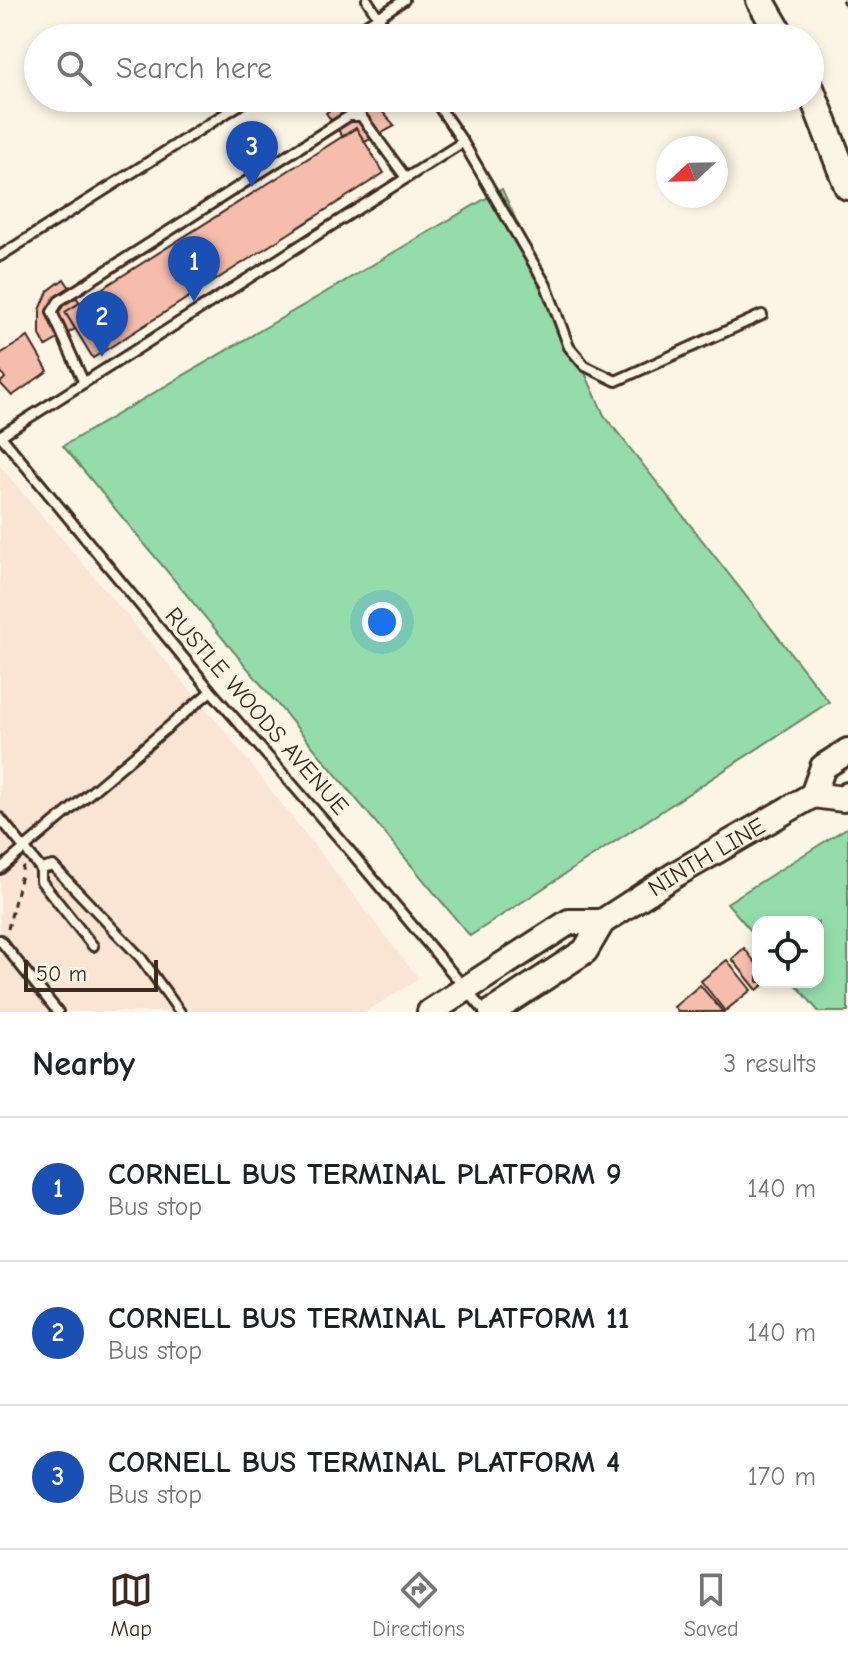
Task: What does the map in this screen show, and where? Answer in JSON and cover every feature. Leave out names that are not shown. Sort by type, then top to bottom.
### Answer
[{"type":"main road","points":[[760,0],[774,24]]},
{"type":"main road","points":[[819,112],[848,186]]},
{"type":"main road","points":[[813,795],[823,767],[848,751]]},
{"type":"main road","name":"NINTH LINE","points":[[492,1012],[585,951],[602,922],[676,874],[813,795],[843,799],[848,795]]},
{"type":"main road","name":"NINTH LINE","points":[[430,1012],[569,922],[602,922]]},
{"type":"lane","points":[[367,0],[382,24]]},
{"type":"lane","points":[[368,24],[404,0]]},
{"type":"lane","points":[[0,256],[228,112]]},
{"type":"lane","points":[[443,112],[546,285],[569,347],[585,366],[616,381],[762,315]]},
{"type":"lane","points":[[84,383],[52,312],[59,301],[336,124],[349,116],[361,116],[406,178]]},
{"type":"lane","points":[[0,435],[463,142]]},
{"type":"lane","name":"RUSTLE WOODS AVENUE","points":[[0,435],[211,691],[485,1012]]},
{"type":"lane","points":[[0,869],[211,691]]},
{"type":"lane","points":[[0,818],[41,869],[41,881],[93,946]]},
{"type":"lane","points":[[41,869],[53,866],[141,958],[180,1012]]},
{"type":"lane","points":[[0,939],[58,1012]]},
{"type":"path","points":[[842,0],[847,7]]},
{"type":"path","points":[[0,939],[8,929],[25,848]]},
{"type":"shaded area","points":[[0,466],[219,724],[419,979],[365,1012],[0,1012]]},
{"type":"green space","points":[[502,189],[604,415],[829,702],[470,936],[63,446]]},
{"type":"green space","points":[[848,827],[848,1012],[819,1012],[799,988],[824,988],[824,916],[752,916],[752,932],[727,903]]},
{"type":"building","points":[[383,112],[395,126],[365,142],[356,128],[343,137],[326,113]]},
{"type":"building","points":[[356,128],[384,173],[93,358],[65,312]]},
{"type":"building","points":[[64,279],[80,303],[65,312],[75,329],[46,346],[40,335],[40,310],[48,291]]},
{"type":"building","points":[[28,337],[48,371],[12,396],[0,383],[5,378],[0,370],[0,354]]},
{"type":"building","points":[[744,948],[752,958],[752,984],[732,959]]},
{"type":"building","points":[[727,960],[751,990],[725,1011],[701,981]]},
{"type":"building","points":[[700,985],[723,1012],[678,1012],[674,1007]]},
{"type":"place","name":"CORNELL BUS TERMINAL PLATFORM 4","points":[[252,187]]},
{"type":"place","name":"CORNELL BUS TERMINAL PLATFORM 9","points":[[194,302]]},
{"type":"place","name":"CORNELL BUS TERMINAL PLATFORM 11","points":[[102,357]]}]
